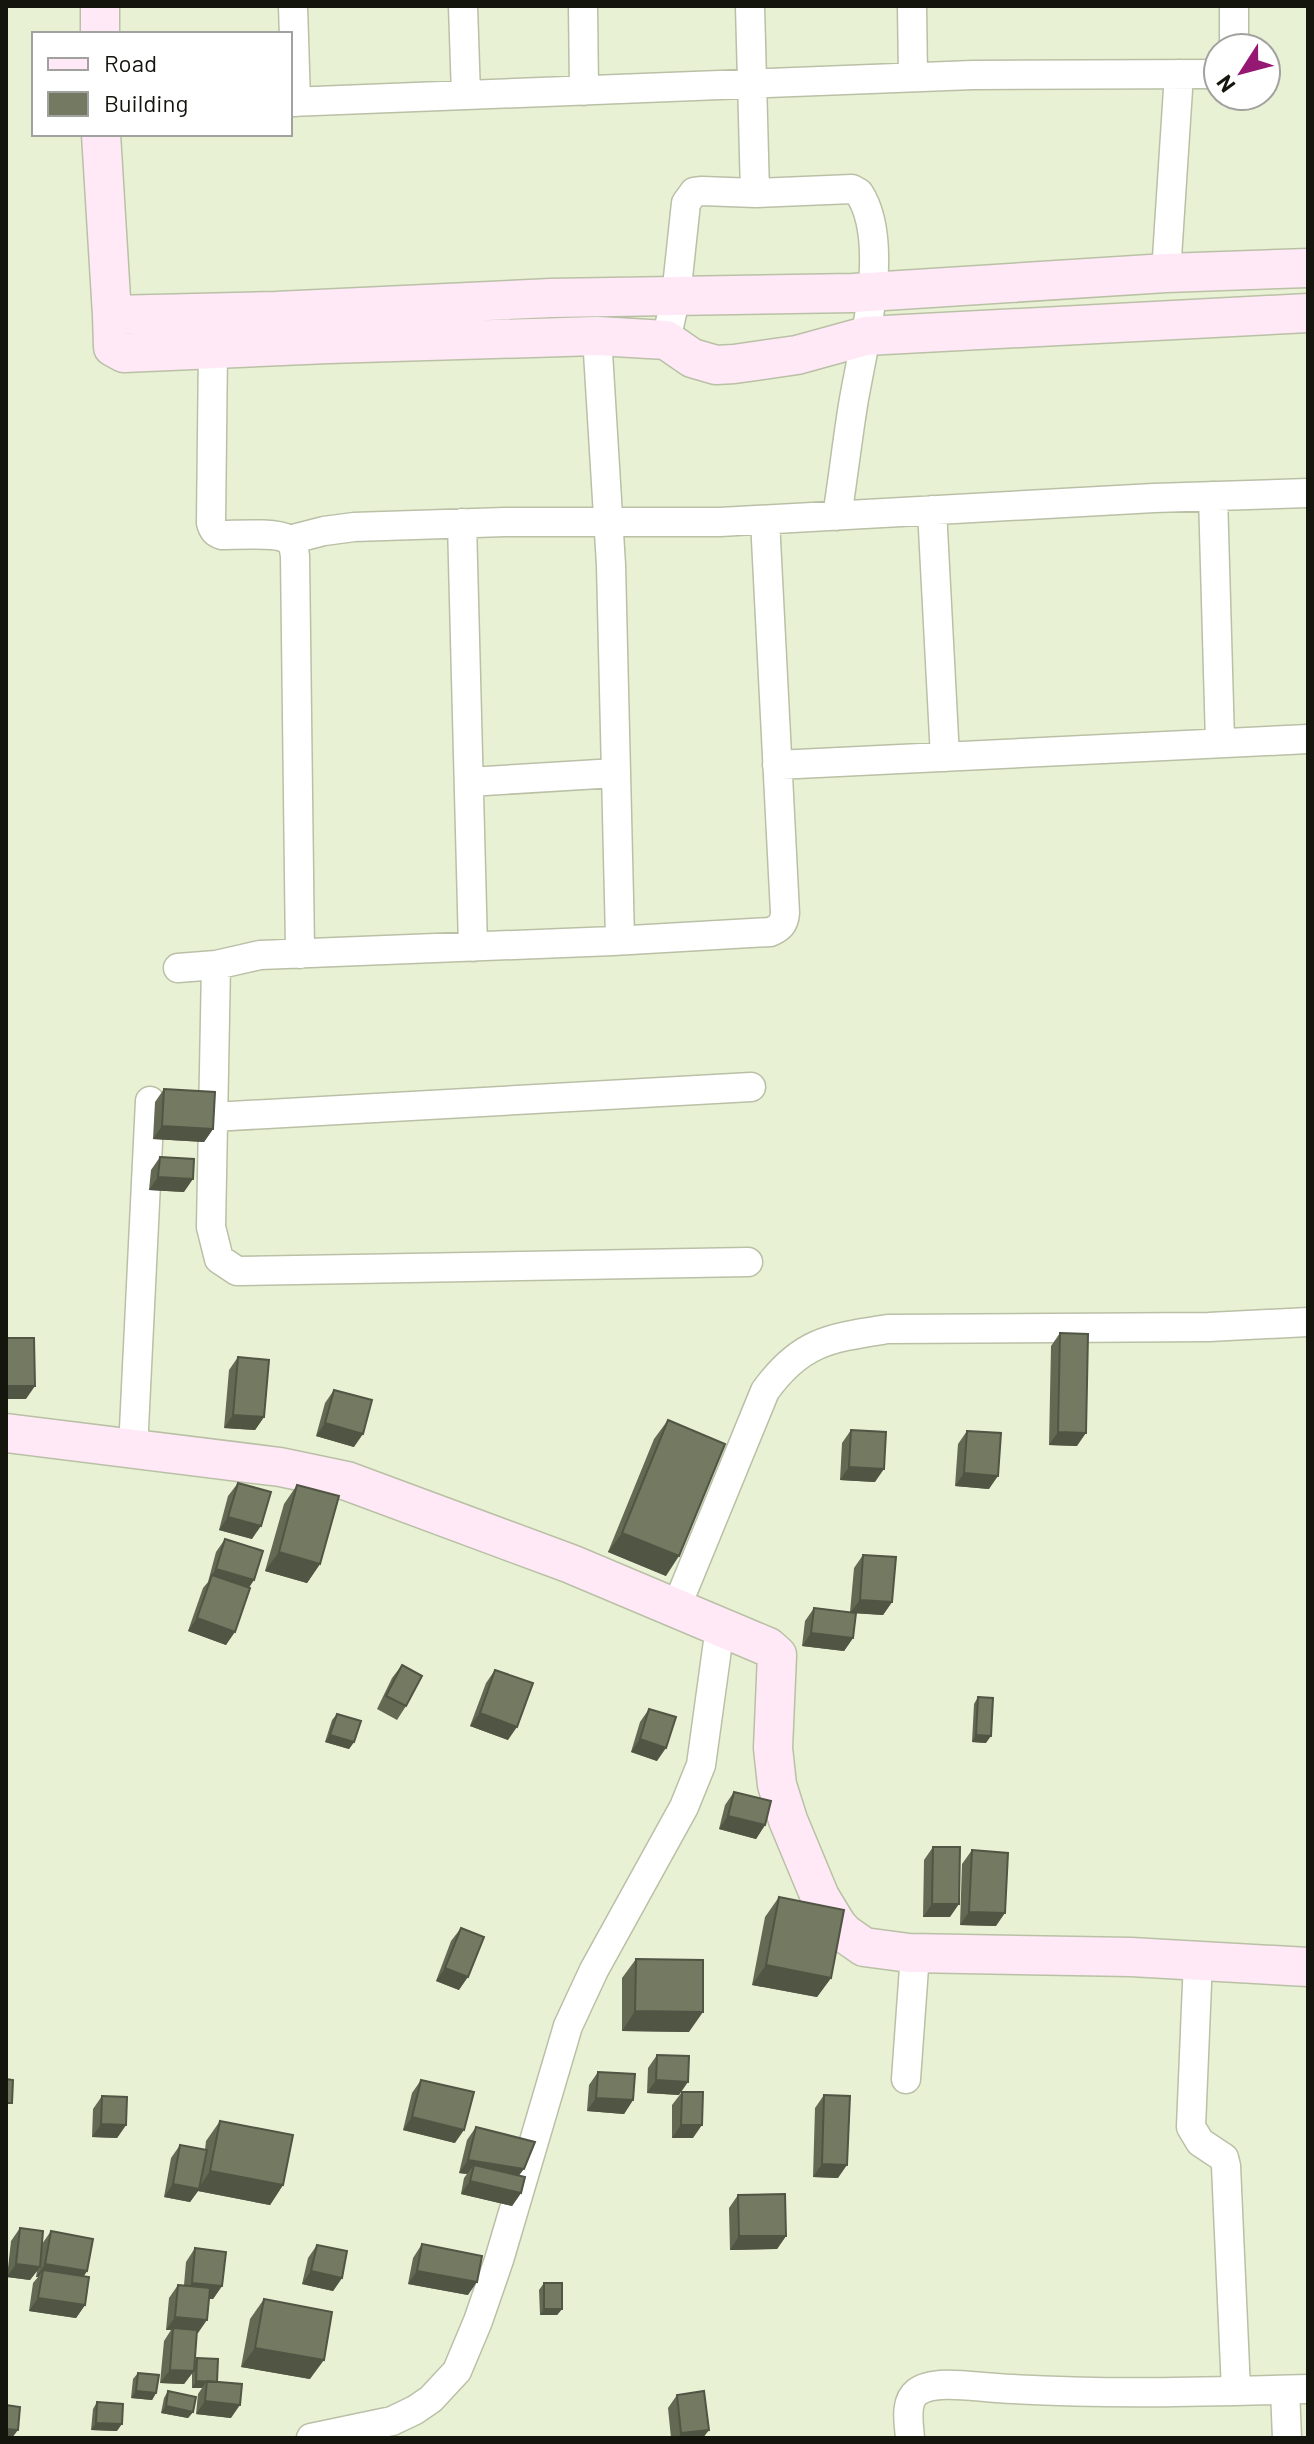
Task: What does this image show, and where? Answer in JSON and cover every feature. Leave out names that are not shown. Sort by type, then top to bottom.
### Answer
[{"type":"street","points":[[100,6],[100,32]]},
{"type":"street","points":[[293,6],[293,102],[913,77],[1202,74]]},
{"type":"street","points":[[463,6],[466,95]]},
{"type":"street","points":[[583,6],[584,91]]},
{"type":"street","points":[[750,6],[755,193]]},
{"type":"street","points":[[912,6],[913,77]]},
{"type":"street","points":[[1234,6],[1234,32]]},
{"type":"street","points":[[1166,273],[1179,74]]},
{"type":"street","points":[[101,136],[111,342],[124,353],[597,336],[666,340],[702,362],[734,364],[822,349],[866,336],[1308,313]]},
{"type":"street","points":[[666,340],[676,296],[686,203],[694,192],[852,189],[859,193],[868,214],[873,245],[874,292],[837,516]]},
{"type":"street","points":[[112,315],[551,298],[874,292],[1166,273],[1308,268]]},
{"type":"street","points":[[597,336],[611,565],[620,940]]},
{"type":"street","points":[[213,349],[213,529],[222,535],[279,536],[294,546],[300,954]]},
{"type":"street","points":[[289,540],[341,528],[462,523],[765,520],[1308,493]]},
{"type":"street","points":[[1213,496],[1220,741]]},
{"type":"street","points":[[932,510],[945,757]]},
{"type":"street","points":[[178,968],[216,965],[260,955],[620,940],[770,932],[778,929],[785,913],[765,520]]},
{"type":"street","points":[[462,523],[473,947]]},
{"type":"street","points":[[777,765],[1308,739]]},
{"type":"street","points":[[469,782],[615,773]]},
{"type":"street","points":[[216,965],[211,1227],[219,1259],[237,1271],[748,1262]]},
{"type":"street","points":[[213,1117],[751,1087]]},
{"type":"street","points":[[133,1449],[150,1101]]},
{"type":"street","points":[[676,1608],[765,1391],[794,1357],[812,1347],[848,1336],[888,1329],[1209,1327],[1308,1322]]},
{"type":"street","points":[[6,1433],[280,1467],[347,1481],[571,1564],[768,1647],[777,1655],[773,1748],[777,1785],[809,1874],[837,1925],[864,1947],[915,1954],[1131,1957],[1308,1967]]},
{"type":"street","points":[[311,2438],[403,2416],[431,2399],[457,2371],[499,2260],[568,2026],[594,1970],[684,1807],[701,1765],[720,1627]]},
{"type":"street","points":[[906,2079],[915,1954]]},
{"type":"street","points":[[1198,1960],[1191,2127],[1200,2142],[1224,2158],[1226,2166],[1236,2390]]},
{"type":"street","points":[[910,2438],[910,2402],[916,2392],[944,2385],[1029,2390],[1296,2390],[1287,2438]]},
{"type":"building","points":[[164,1089],[215,1092],[213,1129],[162,1126]]},
{"type":"building","points":[[160,1157],[194,1159],[193,1179],[158,1177]]},
{"type":"building","points":[[1060,1333],[1088,1334],[1086,1433],[1058,1432]]},
{"type":"building","points":[[6,1338],[34,1338],[35,1386],[6,1386]]},
{"type":"building","points":[[238,1357],[269,1360],[264,1417],[233,1415]]},
{"type":"building","points":[[334,1390],[372,1400],[363,1434],[325,1423]]},
{"type":"building","points":[[668,1420],[725,1444],[679,1556],[622,1533]]},
{"type":"building","points":[[851,1430],[886,1432],[884,1469],[849,1467]]},
{"type":"building","points":[[967,1431],[1001,1433],[998,1476],[964,1473]]},
{"type":"building","points":[[238,1483],[271,1492],[261,1526],[228,1517]]},
{"type":"building","points":[[297,1485],[339,1496],[320,1564],[279,1552]]},
{"type":"building","points":[[225,1539],[263,1551],[254,1580],[216,1569]]},
{"type":"building","points":[[863,1555],[896,1557],[892,1602],[860,1600]]},
{"type":"building","points":[[212,1575],[250,1588],[235,1632],[197,1618]]},
{"type":"building","points":[[814,1608],[856,1613],[853,1638],[811,1633]]},
{"type":"building","points":[[402,1665],[422,1676],[406,1706],[386,1696]]},
{"type":"building","points":[[495,1670],[533,1683],[517,1727],[480,1713]]},
{"type":"building","points":[[978,1697],[993,1698],[991,1736],[976,1735]]},
{"type":"building","points":[[649,1709],[676,1717],[666,1748],[640,1739]]},
{"type":"building","points":[[337,1714],[361,1721],[354,1742],[330,1735]]},
{"type":"building","points":[[734,1792],[771,1801],[765,1825],[728,1816]]},
{"type":"building","points":[[933,1847],[960,1847],[959,1904],[932,1904]]},
{"type":"building","points":[[972,1850],[1008,1853],[1005,1913],[969,1912]]},
{"type":"building","points":[[779,1897],[844,1910],[831,1978],[766,1965]]},
{"type":"building","points":[[461,1928],[484,1937],[468,1977],[445,1968]]},
{"type":"building","points":[[636,1959],[703,1960],[703,2012],[635,2011]]},
{"type":"building","points":[[657,2055],[689,2056],[688,2082],[656,2080]]},
{"type":"building","points":[[598,2072],[635,2074],[633,2100],[596,2098]]},
{"type":"building","points":[[6,2079],[13,2080],[12,2103],[6,2103]]},
{"type":"building","points":[[421,2080],[474,2092],[464,2130],[412,2117]]},
{"type":"building","points":[[682,2092],[703,2092],[702,2125],[681,2125]]},
{"type":"building","points":[[824,2095],[850,2096],[847,2165],[822,2164]]},
{"type":"building","points":[[102,2096],[127,2097],[126,2125],[101,2124]]},
{"type":"building","points":[[220,2121],[293,2135],[283,2185],[210,2171]]},
{"type":"building","points":[[476,2127],[535,2142],[524,2169],[468,2160]]},
{"type":"building","points":[[180,2145],[207,2150],[199,2189],[173,2184]]},
{"type":"building","points":[[474,2165],[525,2177],[521,2193],[470,2181]]},
{"type":"building","points":[[785,2194],[786,2236],[739,2236],[738,2195]]},
{"type":"building","points":[[20,2228],[43,2231],[40,2267],[16,2264]]},
{"type":"building","points":[[51,2231],[93,2239],[87,2271],[45,2264]]},
{"type":"building","points":[[422,2244],[482,2256],[477,2282],[417,2271]]},
{"type":"building","points":[[317,2245],[347,2251],[342,2278],[311,2271]]},
{"type":"building","points":[[195,2248],[226,2252],[222,2286],[192,2283]]},
{"type":"building","points":[[43,2270],[89,2277],[85,2305],[38,2298]]},
{"type":"building","points":[[544,2283],[562,2283],[562,2309],[544,2309]]},
{"type":"building","points":[[178,2285],[210,2288],[207,2320],[175,2317]]},
{"type":"building","points":[[264,2299],[332,2312],[324,2360],[255,2348]]},
{"type":"building","points":[[173,2328],[197,2330],[194,2371],[170,2370]]},
{"type":"building","points":[[197,2358],[218,2359],[217,2382],[196,2381]]},
{"type":"building","points":[[138,2373],[159,2375],[156,2393],[136,2391]]},
{"type":"building","points":[[207,2381],[242,2384],[240,2405],[205,2401]]},
{"type":"building","points":[[168,2391],[196,2397],[193,2412],[166,2406]]},
{"type":"building","points":[[704,2391],[709,2430],[681,2433],[677,2395]]},
{"type":"building","points":[[97,2402],[123,2404],[122,2424],[96,2423]]},
{"type":"building","points":[[6,2405],[20,2407],[18,2430],[6,2429]]}]
